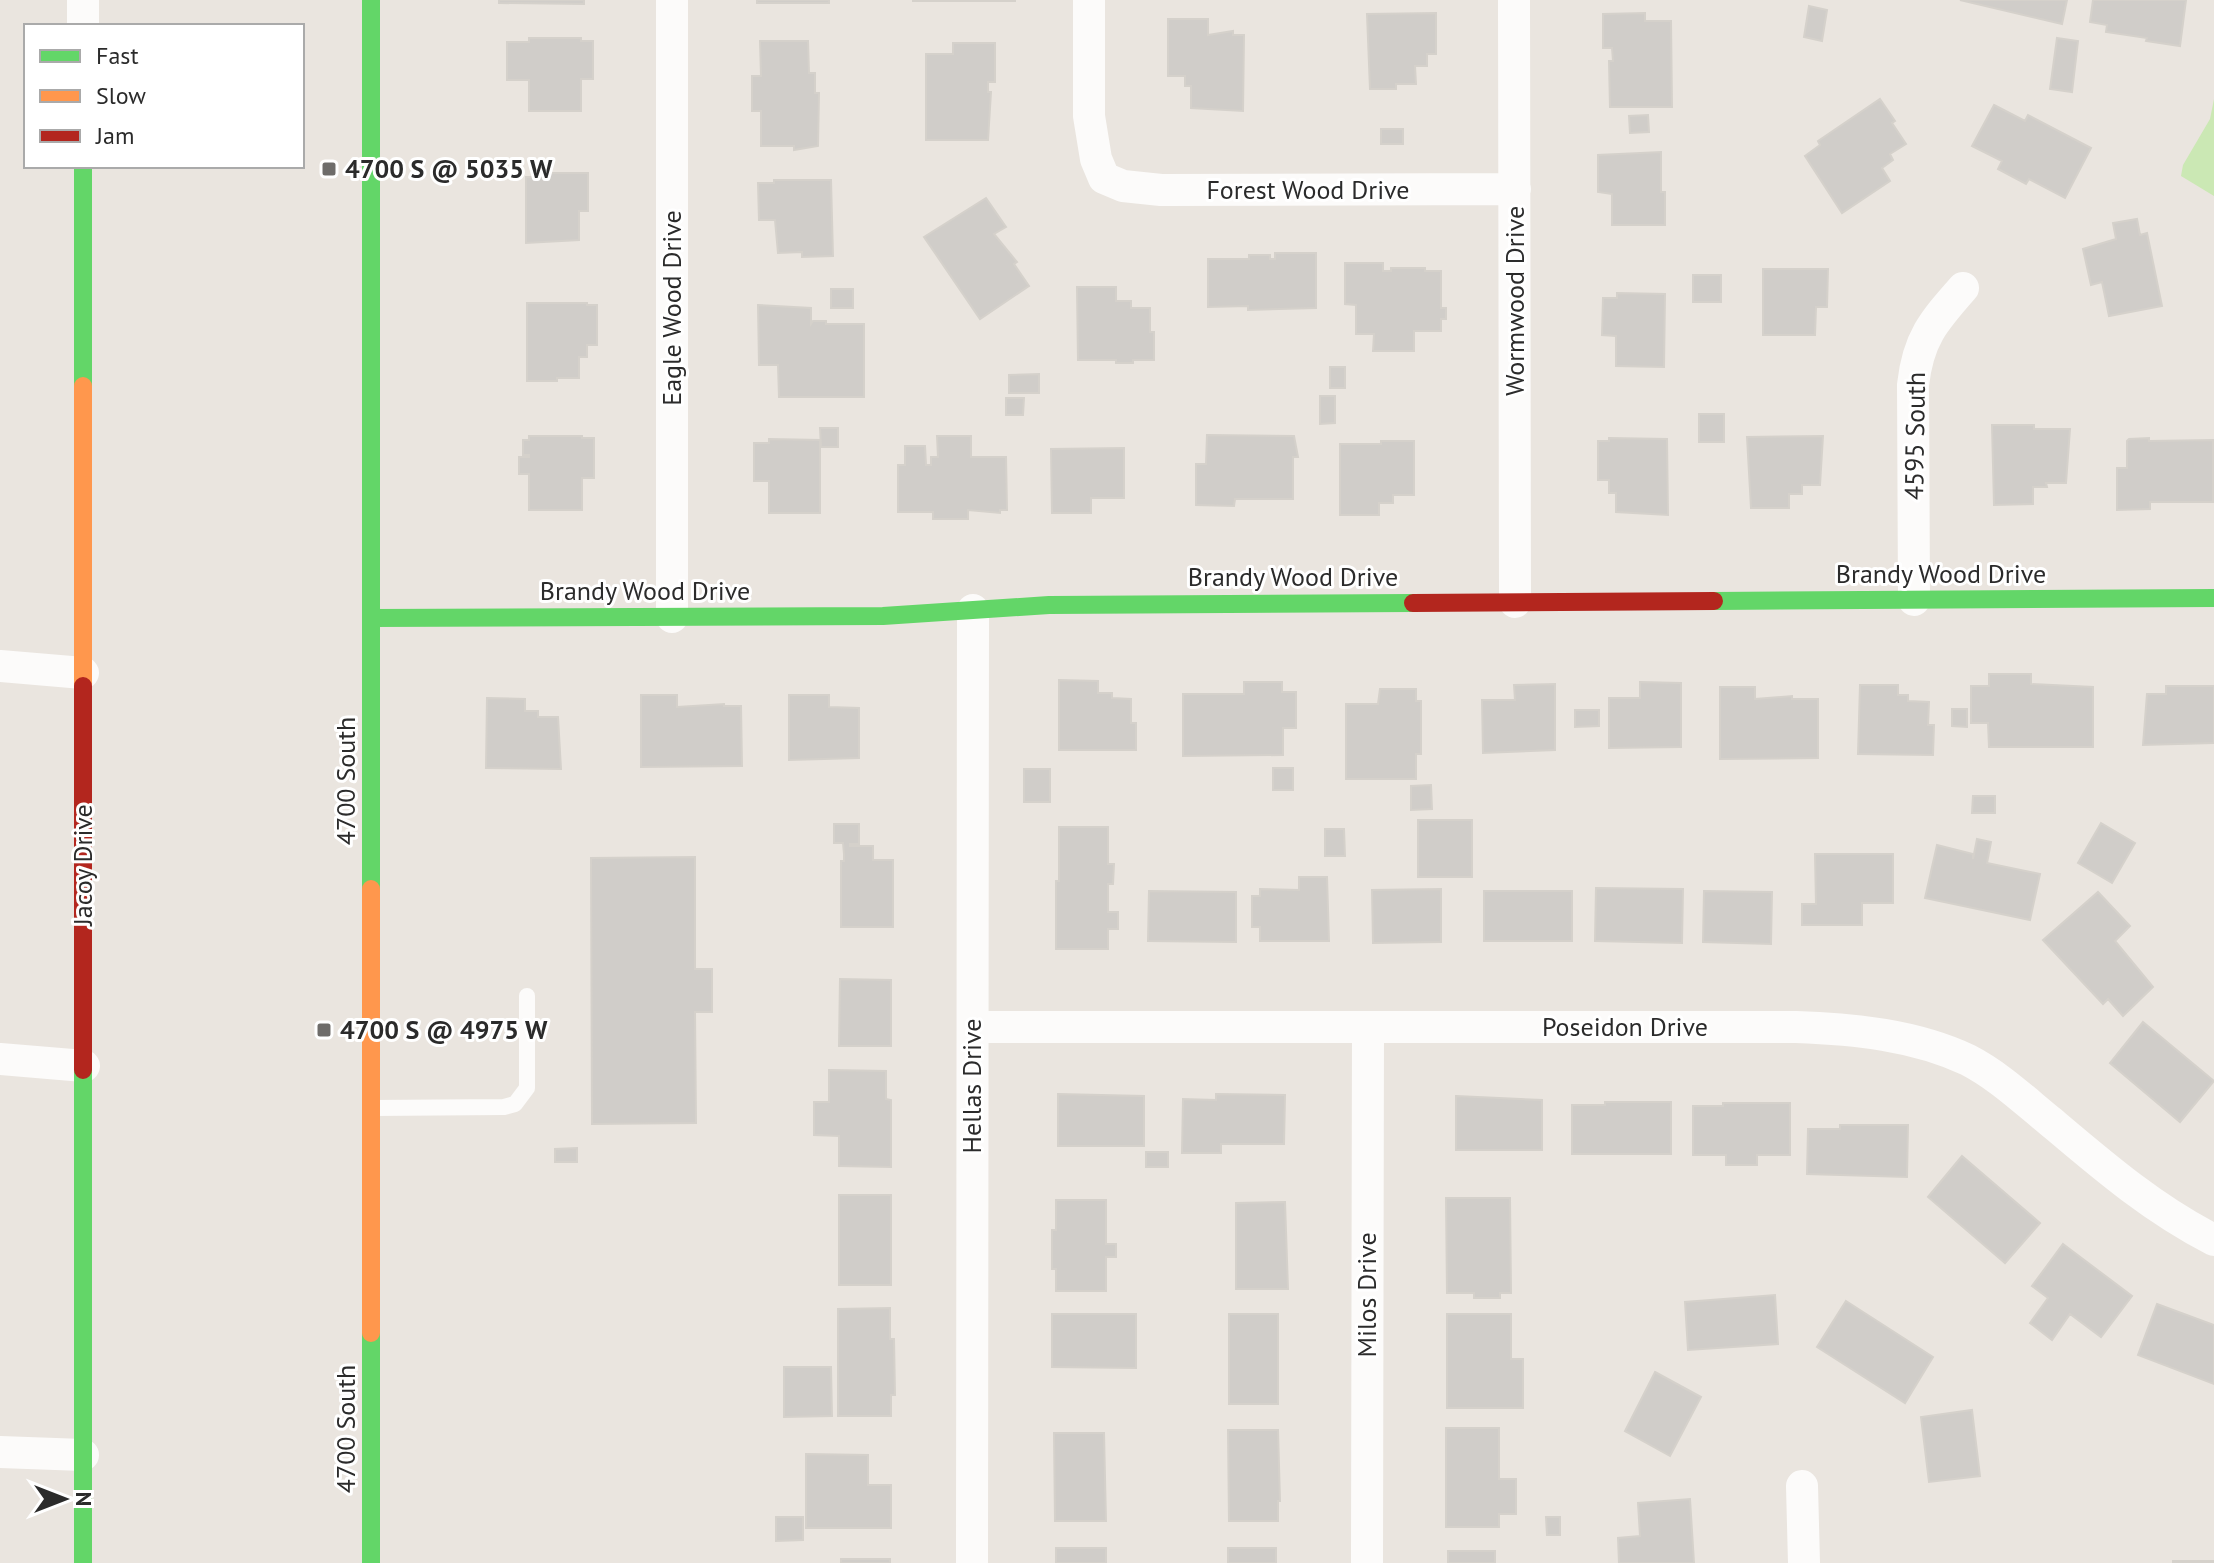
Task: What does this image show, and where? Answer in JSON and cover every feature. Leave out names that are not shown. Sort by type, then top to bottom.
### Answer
[{"type":"street","points":[[83,0],[83,24]]},
{"type":"street","name":"4700 South","points":[[371,0],[371,1563]]},
{"type":"street","name":"Eagle Wood Drive","points":[[672,0],[672,617]]},
{"type":"street","name":"Forest Wood Drive","points":[[1089,0],[1089,116],[1093,148],[1104,178],[1123,186],[1161,190],[1515,189]]},
{"type":"street","name":"Wormwood Drive","points":[[1514,0],[1515,602]]},
{"type":"street","name":"Jacoy Drive","points":[[83,168],[83,1563]]},
{"type":"street","name":"4595 South","points":[[1914,600],[1915,363],[1931,324],[1963,288]]},
{"type":"street","name":"Brandy Wood Drive","points":[[372,618],[883,616],[1049,605],[2214,598]]},
{"type":"street","name":"Hellas Drive","points":[[972,1563],[973,610]]},
{"type":"street","points":[[0,666],[83,673]]},
{"type":"street","name":"Poseidon Drive","points":[[973,1027],[1796,1027],[1889,1035],[1968,1060],[2000,1080],[2134,1192],[2186,1226],[2214,1240]]},
{"type":"street","name":"Milos Drive","points":[[1367,1563],[1368,1027]]},
{"type":"street","points":[[0,1059],[84,1066]]},
{"type":"street","points":[[0,1452],[83,1455]]},
{"type":"street","points":[[1802,1486],[1804,1563]]},
{"type":"lane","points":[[372,1108],[504,1107],[515,1104],[527,1088],[527,996]]},
{"type":"green space","points":[[2214,99],[2214,196],[2181,176],[2183,165],[2210,119]]},
{"type":"building","points":[[499,0],[584,0],[584,4],[499,3]]},
{"type":"building","points":[[757,0],[829,0],[829,3],[757,3]]},
{"type":"building","points":[[1015,0],[1015,1],[913,1]]},
{"type":"building","points":[[1960,0],[2067,0],[2062,24]]},
{"type":"building","points":[[2093,0],[2186,0],[2180,46],[2106,32],[2107,25],[2090,22]]},
{"type":"building","points":[[1809,6],[1827,10],[1822,41],[1804,37]]},
{"type":"building","points":[[1436,13],[1436,54],[1427,54],[1427,66],[1415,66],[1416,84],[1396,84],[1396,89],[1370,89],[1367,14]]},
{"type":"building","points":[[1645,13],[1645,21],[1671,21],[1672,107],[1610,107],[1609,61],[1613,61],[1612,48],[1603,48],[1603,14]]},
{"type":"building","points":[[1168,19],[1208,19],[1208,35],[1233,31],[1233,35],[1244,35],[1243,111],[1191,108],[1191,86],[1185,86],[1185,76],[1168,76]]},
{"type":"building","points":[[529,38],[581,38],[581,41],[593,41],[593,79],[581,79],[581,111],[529,111],[529,80],[507,80],[507,42],[529,42]]},
{"type":"building","points":[[2057,38],[2078,41],[2072,92],[2050,89]]},
{"type":"building","points":[[760,41],[808,41],[809,73],[815,73],[815,93],[819,93],[818,146],[794,150],[794,146],[761,146],[761,111],[752,111],[752,76],[761,76]]},
{"type":"building","points":[[953,43],[995,43],[995,82],[988,82],[988,92],[991,92],[988,140],[926,140],[926,54],[953,54]]},
{"type":"building","points":[[1880,99],[1906,144],[1890,154],[1893,160],[1882,168],[1890,181],[1842,213],[1805,156],[1820,145],[1818,141]]},
{"type":"building","points":[[1994,105],[2025,121],[2028,115],[2091,148],[2065,198],[2029,179],[2026,184],[1998,169],[2002,161],[1972,146]]},
{"type":"building","points":[[1648,115],[1649,132],[1630,133],[1629,116]]},
{"type":"building","points":[[1381,129],[1403,129],[1403,144],[1381,144]]},
{"type":"building","points":[[1661,152],[1665,225],[1612,225],[1612,194],[1598,192],[1598,155]]},
{"type":"building","points":[[534,173],[588,173],[588,211],[579,211],[579,240],[526,243],[526,177],[534,177]]},
{"type":"building","points":[[774,180],[831,180],[833,256],[802,257],[802,252],[778,253],[775,220],[759,220],[758,183],[774,183]]},
{"type":"building","points":[[986,198],[1006,227],[994,234],[1017,262],[1014,264],[1029,286],[980,319],[924,237]]},
{"type":"building","points":[[2137,219],[2140,235],[2147,233],[2162,306],[2109,316],[2102,282],[2091,285],[2083,249],[2116,239],[2113,223]]},
{"type":"building","points":[[1275,253],[1316,253],[1316,308],[1248,310],[1248,306],[1208,307],[1208,259],[1249,259],[1249,255],[1270,255],[1270,259],[1275,259]]},
{"type":"building","points":[[1345,263],[1383,263],[1383,271],[1391,271],[1391,268],[1425,268],[1425,271],[1441,271],[1441,308],[1446,308],[1446,319],[1441,319],[1441,331],[1414,331],[1414,351],[1373,351],[1374,334],[1356,334],[1356,305],[1345,304]]},
{"type":"building","points":[[1763,269],[1828,269],[1827,307],[1816,307],[1815,335],[1763,335]]},
{"type":"building","points":[[1693,275],[1721,275],[1721,302],[1693,302]]},
{"type":"building","points":[[1077,287],[1116,287],[1116,301],[1131,301],[1131,308],[1150,308],[1154,360],[1116,363],[1116,360],[1078,360]]},
{"type":"building","points":[[831,289],[853,289],[853,308],[831,308]]},
{"type":"building","points":[[1617,293],[1665,294],[1664,367],[1616,366],[1616,336],[1602,335],[1603,298],[1617,298]]},
{"type":"building","points":[[527,303],[597,305],[597,345],[587,345],[587,357],[579,357],[579,378],[527,381]]},
{"type":"building","points":[[758,305],[811,308],[811,324],[813,321],[826,321],[826,324],[864,324],[864,397],[779,397],[778,365],[759,365]]},
{"type":"building","points":[[1330,367],[1345,367],[1345,388],[1330,388]]},
{"type":"building","points":[[1039,374],[1039,393],[1009,393],[1009,375]]},
{"type":"building","points":[[1320,396],[1335,396],[1335,423],[1320,424]]},
{"type":"building","points":[[1006,398],[1024,398],[1023,415],[1006,415]]},
{"type":"building","points":[[1699,414],[1724,414],[1724,442],[1699,442]]},
{"type":"building","points":[[1992,425],[2070,429],[2066,483],[2046,483],[2047,487],[2033,487],[2033,504],[1994,505]]},
{"type":"building","points":[[820,428],[838,428],[838,447],[821,447]]},
{"type":"building","points":[[1207,435],[1294,436],[1298,457],[1293,457],[1293,499],[1235,499],[1234,506],[1196,505],[1196,464],[1206,464]]},
{"type":"building","points":[[529,436],[594,438],[594,478],[582,478],[582,510],[529,510],[529,474],[519,474],[519,457],[529,457],[523,455],[523,440],[529,440]]},
{"type":"building","points":[[937,436],[971,436],[971,457],[1006,457],[1007,510],[1000,510],[1000,513],[968,510],[968,519],[933,519],[933,512],[898,512],[898,465],[905,465],[905,446],[925,446],[926,465],[931,465],[931,457],[938,457]]},
{"type":"building","points":[[1823,436],[1820,485],[1802,485],[1802,494],[1789,494],[1789,508],[1751,508],[1747,437]]},
{"type":"building","points":[[1609,438],[1667,439],[1668,515],[1616,512],[1616,493],[1609,493],[1609,480],[1598,480],[1598,441],[1609,441]]},
{"type":"building","points":[[2149,438],[2149,441],[2213,440],[2213,502],[2150,502],[2150,509],[2117,510],[2117,468],[2127,468],[2127,441]]},
{"type":"building","points":[[769,439],[820,440],[820,513],[769,513],[769,481],[754,481],[754,443],[769,443]]},
{"type":"building","points":[[1381,441],[1414,441],[1414,495],[1393,495],[1393,503],[1379,503],[1379,515],[1340,515],[1340,444],[1381,444]]},
{"type":"building","points":[[1124,448],[1124,498],[1091,498],[1091,513],[1052,513],[1051,449]]},
{"type":"building","points":[[1989,674],[2031,674],[2031,684],[2093,687],[2093,747],[1989,747],[1988,723],[1971,723],[1971,686],[1989,686]]},
{"type":"building","points":[[1059,680],[1098,681],[1098,693],[1112,693],[1112,698],[1131,699],[1131,723],[1136,723],[1136,750],[1059,750]]},
{"type":"building","points":[[1244,682],[1282,682],[1282,692],[1296,692],[1296,728],[1283,728],[1283,755],[1183,756],[1183,694],[1244,694]]},
{"type":"building","points":[[1640,682],[1681,683],[1681,747],[1609,748],[1609,698],[1640,698]]},
{"type":"building","points":[[1555,684],[1555,750],[1483,753],[1482,700],[1515,700],[1514,685]]},
{"type":"building","points":[[1860,685],[1898,685],[1898,695],[1908,695],[1908,701],[1929,702],[1928,725],[1934,725],[1933,755],[1858,754]]},
{"type":"building","points":[[2166,686],[2214,686],[2214,743],[2143,745],[2147,694],[2166,694]]},
{"type":"building","points":[[1720,687],[1755,687],[1755,699],[1792,696],[1792,699],[1818,699],[1818,758],[1720,759]]},
{"type":"building","points":[[1380,689],[1416,689],[1416,701],[1421,701],[1421,754],[1416,754],[1416,779],[1346,779],[1346,704],[1378,704]]},
{"type":"building","points":[[641,695],[677,695],[677,707],[741,706],[742,766],[641,767]]},
{"type":"building","points":[[789,695],[829,695],[829,707],[859,708],[859,758],[789,760]]},
{"type":"building","points":[[487,698],[525,699],[525,711],[538,711],[538,717],[558,717],[561,769],[486,768]]},
{"type":"building","points":[[1952,709],[1967,709],[1967,727],[1952,726]]},
{"type":"building","points":[[1575,710],[1599,710],[1599,726],[1575,727]]},
{"type":"building","points":[[1273,768],[1293,768],[1293,790],[1273,790]]},
{"type":"building","points":[[1024,769],[1050,769],[1050,802],[1024,802]]},
{"type":"building","points":[[1431,785],[1432,809],[1411,810],[1411,786]]},
{"type":"building","points":[[1973,796],[1995,796],[1995,813],[1972,813]]},
{"type":"building","points":[[1418,820],[1472,820],[1472,877],[1418,877]]},
{"type":"building","points":[[2101,823],[2135,843],[2112,883],[2078,863]]},
{"type":"building","points":[[834,824],[859,824],[859,844],[850,846],[873,846],[873,860],[893,860],[893,927],[841,927],[841,861],[844,861],[844,854],[843,843],[834,843]]},
{"type":"building","points":[[1059,827],[1108,827],[1108,864],[1114,864],[1113,884],[1108,884],[1108,912],[1118,912],[1118,929],[1108,929],[1108,949],[1056,949]]},
{"type":"building","points":[[1325,829],[1344,829],[1345,856],[1325,856]]},
{"type":"building","points":[[1977,839],[1991,842],[1987,863],[2040,874],[2030,920],[1925,898],[1937,845],[1973,854],[1973,859]]},
{"type":"building","points":[[1815,854],[1893,854],[1893,903],[1862,903],[1862,925],[1802,925],[1802,904],[1816,904]]},
{"type":"building","points":[[695,857],[695,969],[712,969],[712,1012],[695,1012],[696,1123],[592,1124],[591,858]]},
{"type":"building","points":[[1299,877],[1327,877],[1329,941],[1260,941],[1260,927],[1252,927],[1252,896],[1260,896],[1260,889],[1299,890]]},
{"type":"building","points":[[1596,888],[1683,889],[1682,943],[1595,941]]},
{"type":"building","points":[[1441,889],[1441,942],[1373,943],[1372,890]]},
{"type":"building","points":[[1149,891],[1236,892],[1236,942],[1148,941]]},
{"type":"building","points":[[1484,891],[1572,891],[1572,941],[1484,941]]},
{"type":"building","points":[[1704,891],[1772,892],[1771,944],[1703,942]]},
{"type":"building","points":[[2098,892],[2130,926],[2115,941],[2153,987],[2123,1016],[2108,999],[2103,1004],[2043,940]]},
{"type":"building","points":[[840,979],[891,980],[891,1046],[839,1046]]},
{"type":"building","points":[[2143,1022],[2214,1081],[2180,1122],[2110,1063]]},
{"type":"building","points":[[829,1070],[886,1071],[886,1099],[891,1100],[891,1167],[839,1166],[839,1136],[814,1135],[814,1102],[829,1102]]},
{"type":"building","points":[[1058,1094],[1144,1096],[1144,1146],[1058,1146]]},
{"type":"building","points":[[1216,1094],[1285,1095],[1284,1144],[1221,1144],[1221,1153],[1182,1153],[1183,1099],[1216,1100]]},
{"type":"building","points":[[1456,1096],[1542,1100],[1542,1150],[1456,1150]]},
{"type":"building","points":[[1605,1102],[1671,1102],[1671,1154],[1572,1154],[1572,1105],[1605,1105]]},
{"type":"building","points":[[1723,1103],[1790,1103],[1790,1155],[1757,1155],[1757,1165],[1726,1165],[1726,1155],[1693,1155],[1693,1106],[1723,1106]]},
{"type":"building","points":[[1840,1125],[1908,1125],[1907,1177],[1807,1174],[1808,1129],[1840,1129]]},
{"type":"building","points":[[577,1148],[577,1162],[555,1162],[555,1149]]},
{"type":"building","points":[[1146,1152],[1168,1152],[1168,1167],[1146,1167]]},
{"type":"building","points":[[1962,1156],[2040,1223],[2005,1263],[1928,1197]]},
{"type":"building","points":[[839,1195],[891,1195],[891,1285],[839,1285]]},
{"type":"building","points":[[1446,1198],[1510,1198],[1511,1293],[1500,1293],[1500,1298],[1474,1298],[1474,1293],[1447,1293]]},
{"type":"building","points":[[1056,1200],[1106,1200],[1106,1244],[1116,1244],[1116,1257],[1106,1257],[1106,1291],[1056,1291],[1056,1269],[1052,1269],[1052,1230],[1056,1230]]},
{"type":"building","points":[[1285,1202],[1288,1289],[1236,1289],[1236,1203]]},
{"type":"building","points":[[2063,1244],[2132,1296],[2101,1337],[2070,1314],[2052,1340],[2030,1323],[2048,1298],[2032,1286]]},
{"type":"building","points":[[1775,1295],[1778,1344],[1688,1350],[1685,1302]]},
{"type":"building","points":[[1846,1301],[1933,1357],[1905,1403],[1817,1347]]},
{"type":"building","points":[[2157,1304],[2214,1325],[2214,1384],[2138,1355]]},
{"type":"building","points":[[890,1308],[895,1395],[891,1395],[891,1416],[838,1416],[838,1309]]},
{"type":"building","points":[[1052,1314],[1136,1314],[1136,1368],[1052,1367]]},
{"type":"building","points":[[1229,1314],[1278,1314],[1278,1404],[1229,1404]]},
{"type":"building","points":[[1447,1314],[1511,1314],[1511,1359],[1523,1359],[1523,1408],[1447,1408]]},
{"type":"building","points":[[784,1367],[831,1367],[832,1416],[784,1417]]},
{"type":"building","points":[[1655,1372],[1701,1397],[1670,1456],[1625,1431]]},
{"type":"building","points":[[1972,1410],[1980,1476],[1929,1482],[1921,1417]]},
{"type":"building","points":[[1446,1428],[1499,1428],[1499,1479],[1516,1479],[1516,1514],[1499,1514],[1499,1527],[1446,1527]]},
{"type":"building","points":[[1228,1430],[1278,1430],[1278,1521],[1229,1521]]},
{"type":"building","points":[[1054,1433],[1104,1433],[1106,1521],[1055,1521]]},
{"type":"building","points":[[806,1454],[868,1455],[868,1485],[891,1485],[891,1528],[806,1528]]},
{"type":"building","points":[[1690,1499],[1694,1563],[1619,1563],[1618,1538],[1640,1536],[1638,1503]]},
{"type":"building","points":[[776,1517],[803,1517],[803,1540],[776,1541]]},
{"type":"building","points":[[1546,1517],[1560,1517],[1560,1535],[1547,1535]]},
{"type":"building","points":[[1056,1548],[1106,1548],[1106,1563],[1056,1563]]},
{"type":"building","points":[[1228,1548],[1276,1548],[1276,1563],[1228,1563]]},
{"type":"building","points":[[1448,1551],[1495,1551],[1495,1563],[1448,1563]]},
{"type":"building","points":[[841,1559],[890,1559],[890,1563],[841,1563]]},
{"type":"building","points":[[2214,1561],[2214,1563],[2173,1563]]},
{"type":"traffic: fast","points":[[371,0],[371,889]]},
{"type":"traffic: fast","points":[[83,168],[83,386]]},
{"type":"traffic: fast","points":[[1714,601],[2214,598]]},
{"type":"traffic: fast","points":[[372,618],[883,616],[1049,605],[1413,603]]},
{"type":"traffic: fast","points":[[83,1070],[83,1563]]},
{"type":"traffic: fast","points":[[371,1333],[371,1563]]},
{"type":"traffic: slow","points":[[83,386],[83,686]]},
{"type":"traffic: slow","points":[[371,889],[371,1333]]},
{"type":"traffic: jam","points":[[1413,603],[1714,601]]},
{"type":"traffic: jam","points":[[83,686],[83,1070]]},
{"type":"place","name":"4700 S @ 5035 W","points":[[329,169]]},
{"type":"place","name":"4700 S @ 4975 W","points":[[324,1030]]}]
